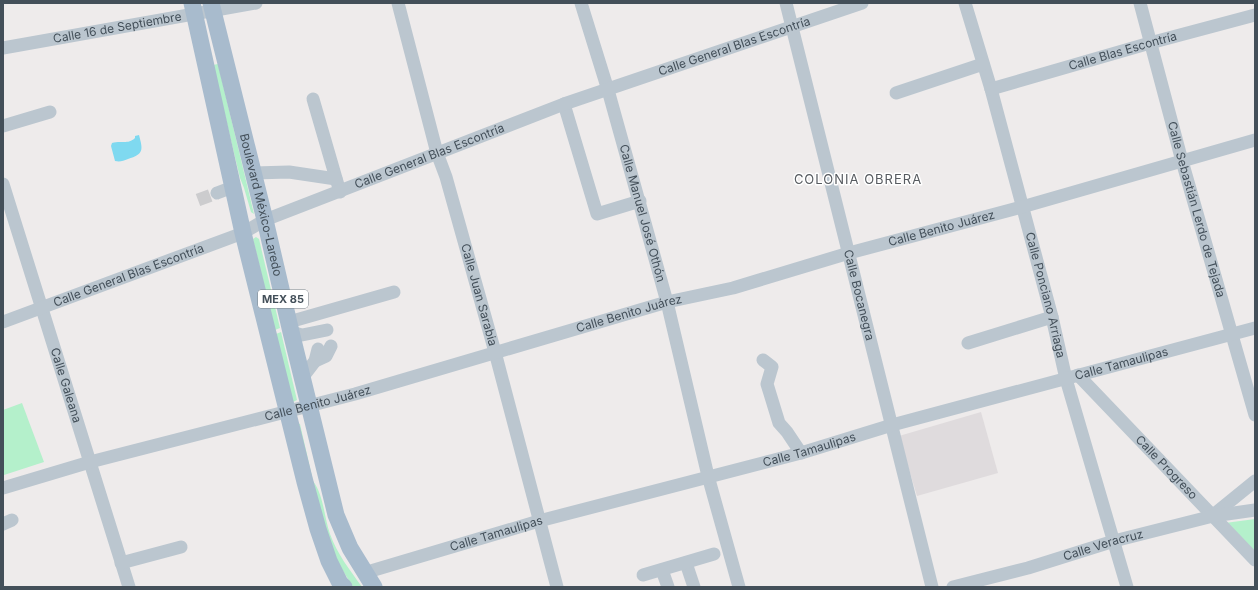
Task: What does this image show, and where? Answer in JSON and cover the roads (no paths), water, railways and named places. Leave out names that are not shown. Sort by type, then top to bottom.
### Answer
[{"type":"main road","name":"Boulevard México-Laredo","points":[[212,6],[336,515],[350,548],[374,587]]},
{"type":"main road","name":"Boulevard México-Laredo","points":[[193,9],[243,233],[305,482],[318,529],[329,561],[340,586]]},
{"type":"street","name":"Calle 16 de Septiembre","points":[[3,48],[193,9],[256,3]]},
{"type":"street","name":"Calle Juan Sarabia","points":[[398,3],[437,153],[446,177],[495,352],[557,587]]},
{"type":"street","name":"Calle Manuel José Othón","points":[[581,3],[640,201],[667,302],[708,476],[739,587]]},
{"type":"street","name":"Calle Bocanegra","points":[[786,3],[932,587]]},
{"type":"street","name":"Calle General Blas Escontría","points":[[3,322],[243,233],[265,220],[564,104],[862,3]]},
{"type":"street","name":"Calle Ponciano Arriaga","points":[[965,3],[991,89],[1052,317],[1072,377],[1127,587]]},
{"type":"street","name":"Calle Sebastián Lerdo de Tejada","points":[[1140,3],[1182,161],[1255,415]]},
{"type":"street","name":"Calle Blas Escontría","points":[[991,89],[1150,43],[1255,15]]},
{"type":"street","points":[[896,93],[984,64]]},
{"type":"street","points":[[313,99],[340,192]]},
{"type":"street","points":[[564,104],[597,214],[640,201]]},
{"type":"street","points":[[3,126],[50,112]]},
{"type":"street","name":"Calle Benito Juárez","points":[[3,488],[90,462],[354,394],[667,302],[733,288],[849,253],[1022,207],[1255,140]]},
{"type":"street","points":[[253,173],[289,172],[336,179]]},
{"type":"street","name":"Calle Galeana","points":[[3,184],[129,587]]},
{"type":"street","points":[[217,193],[233,187]]},
{"type":"street","points":[[290,327],[394,292]]},
{"type":"street","points":[[968,343],[1052,317]]},
{"type":"street","points":[[290,327],[302,335],[327,330]]},
{"type":"street","name":"Calle Tamaulipas","points":[[364,573],[539,521],[800,453],[892,425],[1255,328]]},
{"type":"street","points":[[302,378],[317,355],[326,356],[331,346]]},
{"type":"street","points":[[763,360],[772,367],[767,384],[779,423],[787,432],[800,453]]},
{"type":"street","name":"Calle Progreso","points":[[1072,377],[1255,560]]},
{"type":"street","points":[[1212,516],[1255,481]]},
{"type":"street","name":"Calle Veracruz","points":[[953,587],[1028,568],[1114,541],[1212,516],[1255,510]]},
{"type":"street","points":[[121,563],[181,547]]},
{"type":"street","points":[[643,575],[714,554]]},
{"type":"street","points":[[686,563],[694,587]]},
{"type":"street","points":[[662,570],[668,587]]},
{"type":"water","points":[[139,135],[141,144],[140,153],[125,160],[115,161],[111,146],[112,143],[127,142]]},
{"type":"tunnel","points":[[198,200],[217,193]]},
{"type":"district","name":"COLONIA OBRERA","points":[[858,179]]}]
